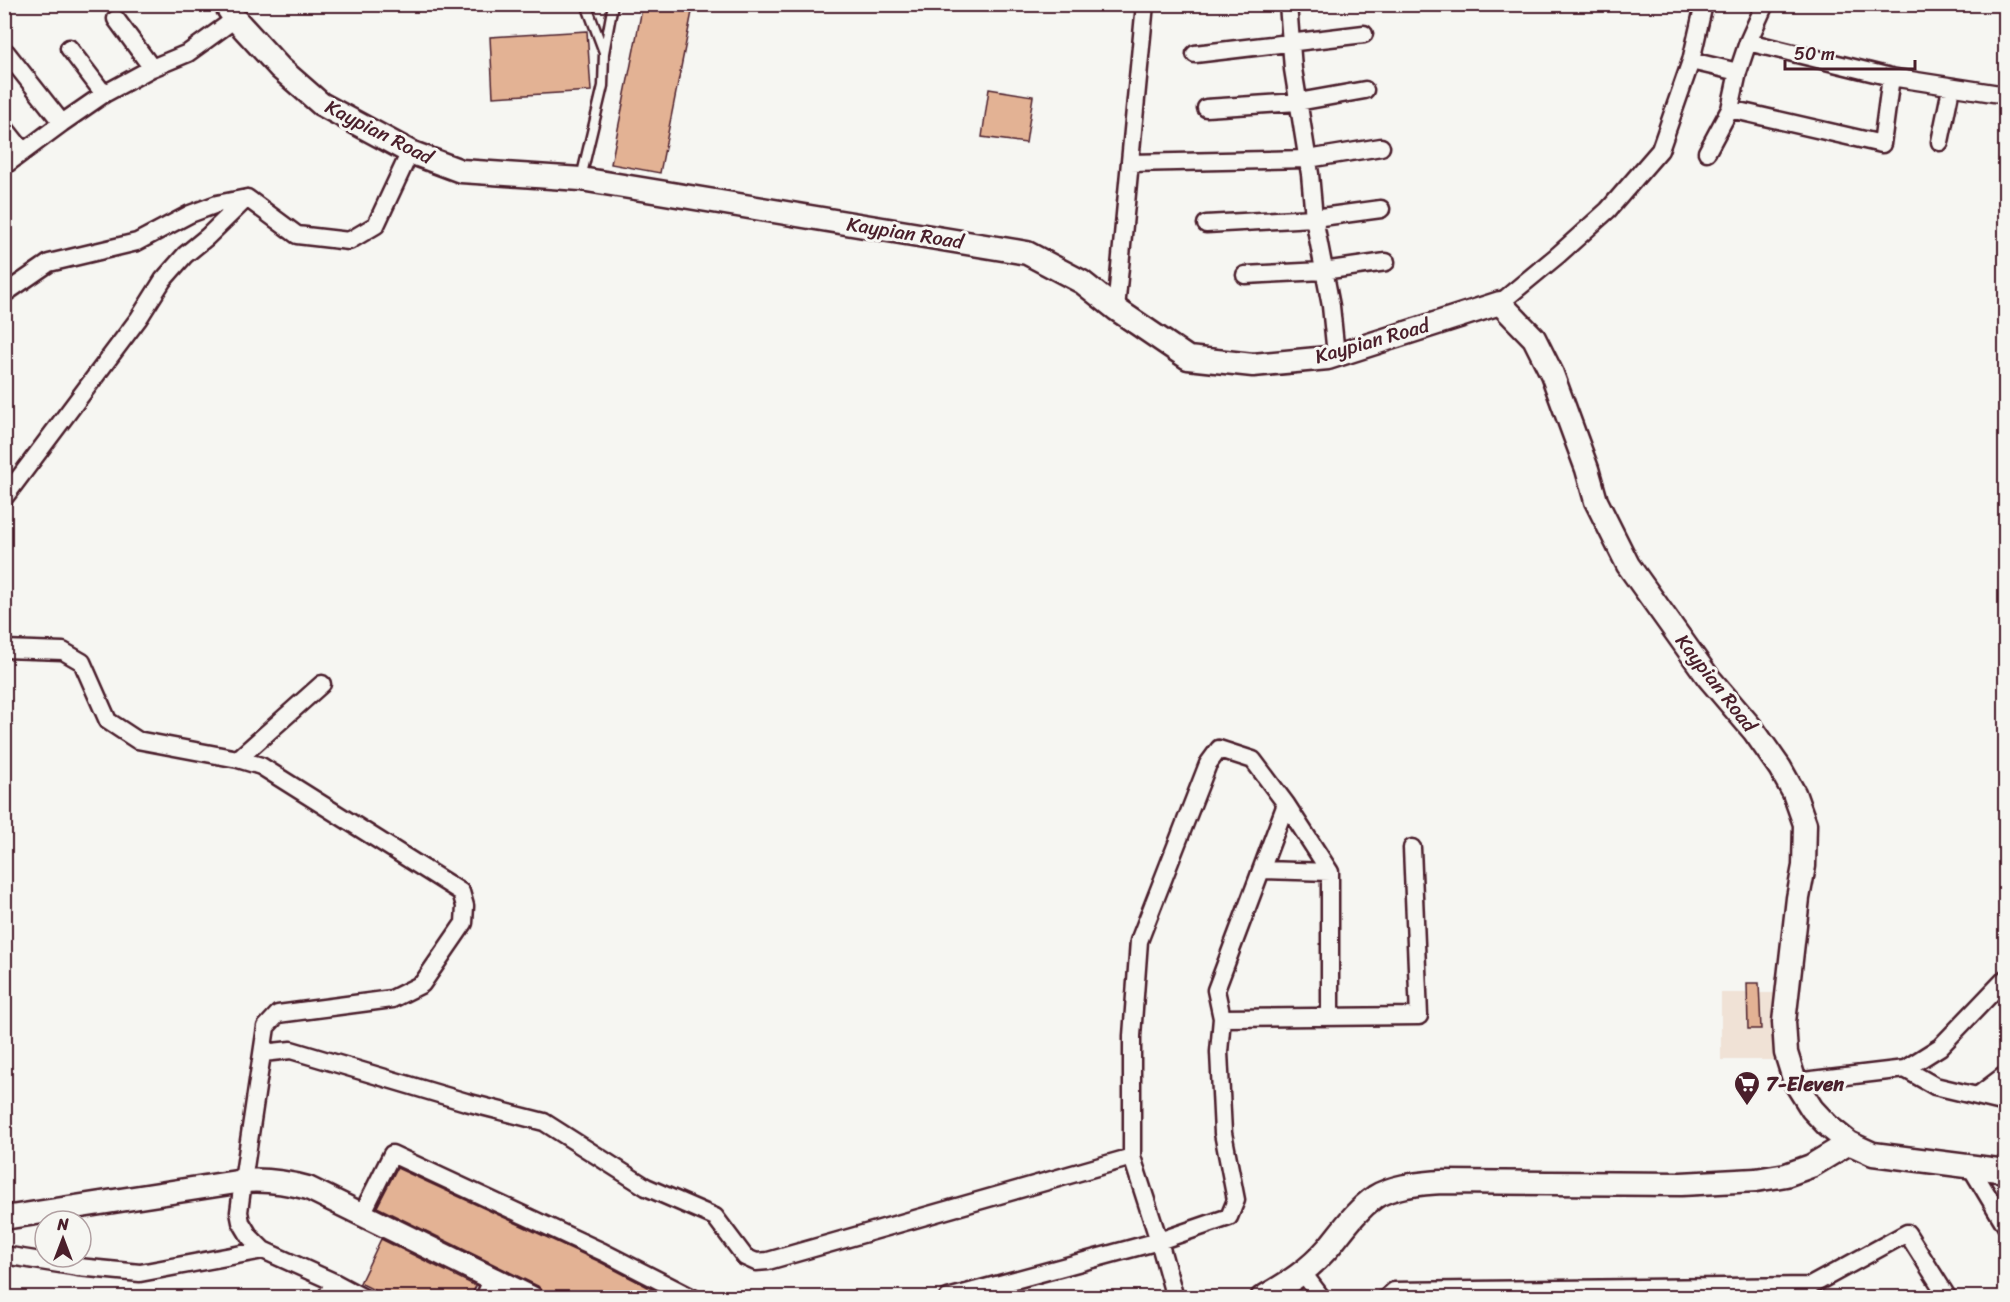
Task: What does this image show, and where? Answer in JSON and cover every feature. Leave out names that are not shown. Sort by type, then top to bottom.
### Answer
[{"type":"main road","name":"Kaypian Road","points":[[230,12],[280,68],[321,104],[410,152],[461,171],[581,179],[1027,253],[1082,282],[1116,309],[1188,358],[1253,365],[1328,358],[1500,303],[1534,338],[1552,374],[1587,469],[1596,501],[1628,565],[1708,677],[1761,740],[1794,793],[1805,824],[1803,866],[1784,1022],[1786,1053],[1795,1082],[1812,1109],[1828,1126],[1849,1143],[1873,1154],[2006,1171]]},
{"type":"main road","points":[[1262,1298],[1304,1273],[1356,1213],[1376,1196],[1406,1185],[1441,1182],[1682,1184],[1756,1180],[1786,1175],[1810,1166],[1849,1143]]},
{"type":"main road","points":[[4,1218],[243,1181],[264,1179],[287,1182],[308,1188],[362,1214],[488,1288],[532,1298]]},
{"type":"street","points":[[1116,309],[1145,4]]},
{"type":"street","points":[[1288,4],[1290,44],[1308,159],[1314,218],[1331,306],[1336,355]]},
{"type":"street","points":[[1500,303],[1608,210],[1660,150],[1691,61],[1704,4]]},
{"type":"street","points":[[1707,152],[1730,109],[1738,72],[1748,42],[1765,4]]},
{"type":"street","points":[[4,166],[104,94],[188,52],[230,12]]},
{"type":"street","points":[[116,19],[152,68]]},
{"type":"street","points":[[1195,54],[1364,34]]},
{"type":"street","points":[[1748,42],[1891,77],[2006,95]]},
{"type":"street","points":[[69,48],[104,94]]},
{"type":"street","points":[[6,52],[62,123]]},
{"type":"street","points":[[1691,61],[1738,72]]},
{"type":"street","points":[[1730,109],[1881,144],[1891,77]]},
{"type":"street","points":[[1940,142],[1951,88]]},
{"type":"street","points":[[1206,108],[1298,102],[1365,90]]},
{"type":"street","points":[[4,127],[23,151]]},
{"type":"street","points":[[1130,163],[1308,159],[1381,147]]},
{"type":"street","points":[[4,294],[49,263],[137,242],[199,211],[217,204],[247,198],[297,235],[350,241],[376,225],[410,152]]},
{"type":"street","points":[[4,498],[139,318],[163,280],[185,255],[247,198]]},
{"type":"street","points":[[1206,224],[1314,218],[1381,209]]},
{"type":"street","points":[[1245,275],[1323,271],[1386,262]]},
{"type":"street","points":[[4,649],[63,651],[82,662],[108,722],[137,740],[238,759],[261,766],[461,892],[465,906],[464,923],[422,984],[392,999],[278,1014],[266,1027],[239,1212],[242,1222],[250,1238],[263,1250],[364,1298]]},
{"type":"street","points":[[238,759],[322,684]]},
{"type":"street","points":[[1175,1298],[1132,1157],[1132,1036],[1139,941],[1208,764],[1219,749],[1253,759],[1286,804],[1330,872],[1330,1017]]},
{"type":"street","points":[[948,1298],[1159,1241],[1229,1217],[1236,1200],[1223,1133],[1219,1052],[1222,1018],[1216,990],[1286,804]]},
{"type":"street","points":[[1222,1018],[1419,1016],[1412,848]]},
{"type":"street","points":[[1262,870],[1330,872]]},
{"type":"street","points":[[1795,1082],[1905,1069],[1940,1047],[2006,978]]},
{"type":"street","points":[[263,1053],[291,1050],[466,1102],[544,1122],[646,1187],[715,1217],[745,1257],[756,1262],[1132,1157]]},
{"type":"street","points":[[1905,1069],[1935,1086],[2006,1102]]},
{"type":"street","points":[[1977,1096],[2006,1074]]},
{"type":"street","points":[[362,1214],[392,1154],[603,1252],[693,1298]]},
{"type":"street","points":[[1970,1167],[2006,1226]]},
{"type":"street","points":[[1386,1298],[1394,1291],[1810,1286],[1907,1233],[1948,1298]]},
{"type":"street","points":[[4,1255],[78,1268],[140,1274],[263,1250]]},
{"type":"street","points":[[1304,1273],[1322,1298]]},
{"type":"street","points":[[326,1298],[334,1282]]},
{"type":"lane","points":[[586,4],[604,53]]},
{"type":"lane","points":[[581,179],[603,86],[604,53],[613,4]]},
{"type":"shaded area","points":[[1721,993],[1777,993],[1777,1060],[1721,1060]]},
{"type":"building","points":[[643,4],[683,4],[693,7],[660,173],[611,164]]},
{"type":"building","points":[[587,31],[591,91],[493,97],[490,37]]},
{"type":"building","points":[[989,89],[1033,96],[1026,143],[982,137]]},
{"type":"building","points":[[1747,983],[1759,983],[1761,1029],[1748,1029]]},
{"type":"building","points":[[397,1168],[598,1261],[669,1298],[554,1298],[544,1293],[538,1286],[377,1207]]},
{"type":"building","points":[[381,1239],[476,1286],[470,1298],[390,1298],[360,1283]]},
{"type":"place","name":"7-Eleven","points":[[1747,1107]]}]
